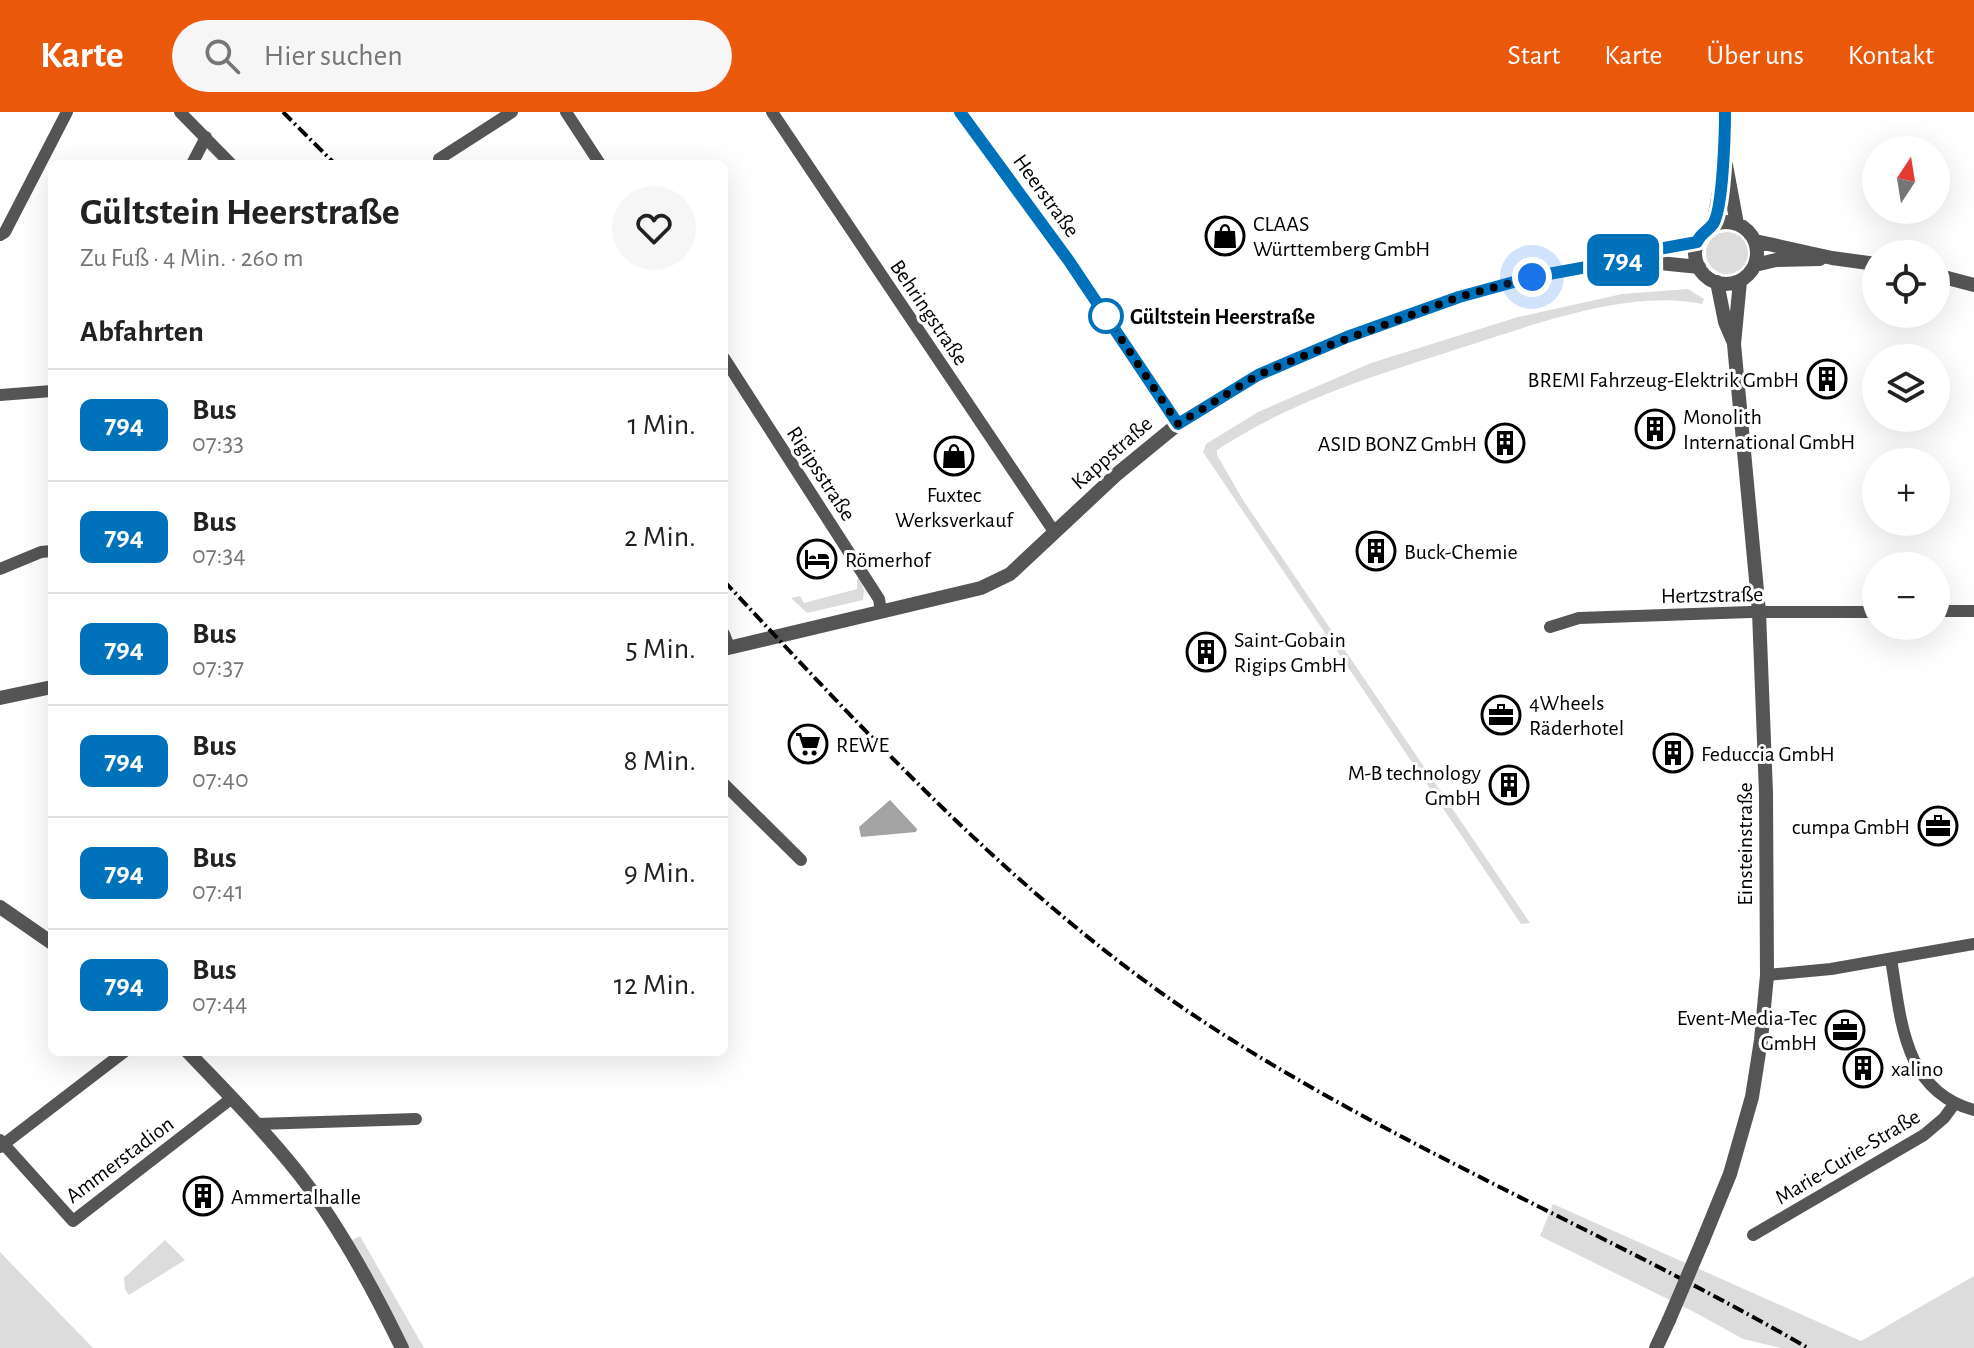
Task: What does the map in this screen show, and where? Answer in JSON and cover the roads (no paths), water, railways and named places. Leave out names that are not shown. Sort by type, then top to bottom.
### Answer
[{"type":"street","points":[[0,235],[5,232],[67,112]]},
{"type":"street","points":[[180,112],[227,160]]},
{"type":"street","points":[[439,159],[512,112]]},
{"type":"street","points":[[566,112],[597,160]]},
{"type":"street","name":"Behringstraße","points":[[772,112],[1055,533]]},
{"type":"street","name":"Heerstraße","points":[[960,112],[1069,261],[1178,424]]},
{"type":"street","points":[[1713,225],[1725,160],[1726,112]]},
{"type":"street","points":[[194,160],[206,137]]},
{"type":"street","points":[[1725,160],[1737,224]]},
{"type":"street","points":[[1725,222],[1737,224],[1748,230],[1755,241],[1758,253],[1755,265],[1740,281],[1729,284],[1706,277],[1695,255],[1697,242],[1703,232],[1713,225],[1725,222]]},
{"type":"street","points":[[1755,241],[1862,262]]},
{"type":"street","name":"Kappstraße","points":[[728,643],[981,588],[1010,574],[1117,474],[1178,424],[1258,375],[1361,332],[1459,297],[1518,281],[1625,260],[1643,252],[1697,242]]},
{"type":"street","points":[[1755,265],[1768,261],[1832,258]]},
{"type":"street","name":"Kappstraße","points":[[1625,260],[1699,267]]},
{"type":"street","points":[[1950,279],[1974,285]]},
{"type":"street","name":"Einsteinstraße","points":[[1656,1348],[1735,1161],[1752,1097],[1767,975],[1766,793],[1759,612],[1734,344],[1740,281]]},
{"type":"street","name":"Einsteinstraße","points":[[1717,282],[1725,322],[1734,344]]},
{"type":"street","name":"Rigipsstraße","points":[[728,364],[876,594],[881,611]]},
{"type":"street","points":[[0,395],[48,391]]},
{"type":"street","points":[[0,569],[48,551]]},
{"type":"street","points":[[1950,611],[1974,611]]},
{"type":"street","name":"Hertzstraße","points":[[1550,627],[1579,618],[1862,612]]},
{"type":"street","points":[[0,698],[48,688]]},
{"type":"street","points":[[728,788],[801,860]]},
{"type":"street","points":[[0,907],[48,940]]},
{"type":"street","points":[[1767,975],[1796,974],[1974,944]]},
{"type":"street","name":"Marie-Curie-Straße","points":[[1891,959],[1910,1056],[1930,1083],[1955,1103],[1974,1110]]},
{"type":"street","points":[[1,1143],[119,1056]]},
{"type":"street","points":[[192,1056],[257,1124],[299,1175],[343,1240],[402,1348]]},
{"type":"street","name":"Ammerstadion","points":[[1,1143],[73,1221],[232,1098]]},
{"type":"street","name":"Marie-Curie-Straße","points":[[1753,1235],[1924,1135],[1944,1118],[1955,1103]]},
{"type":"street","points":[[257,1124],[416,1119]]},
{"type":"railway","points":[[283,112],[331,160]]},
{"type":"railway","points":[[728,585],[842,706],[963,827],[1026,885],[1160,992],[1232,1040],[1374,1122],[1665,1270],[1808,1348]]},
{"type":"place","name":"CLAAS Württemberg GmbH","points":[[1225,236]]},
{"type":"place","name":"Gültstein Heerstraße","points":[[1106,316]]},
{"type":"place","name":"BREMI Fahrzeug-Elektrik GmbH","points":[[1827,379]]},
{"type":"place","name":"Monolith International GmbH","points":[[1655,429]]},
{"type":"place","name":"ASID BONZ GmbH","points":[[1505,443]]},
{"type":"place","name":"Fuxtec Werksverkauf","points":[[954,456]]},
{"type":"place","name":"Buck-Chemie","points":[[1376,551]]},
{"type":"place","name":"Römerhof","points":[[817,559]]},
{"type":"place","name":"Saint-Gobain Rigips GmbH","points":[[1206,652]]},
{"type":"place","name":"4Wheels Räderhotel","points":[[1501,715]]},
{"type":"place","name":"REWE","points":[[808,744]]},
{"type":"place","name":"Feduccia GmbH","points":[[1673,753]]},
{"type":"place","name":"M-B technology GmbH","points":[[1509,785]]},
{"type":"place","name":"cumpa GmbH","points":[[1938,826]]},
{"type":"place","name":"Event-Media-Tec GmbH","points":[[1845,1030]]},
{"type":"place","name":"xalino","points":[[1863,1068]]},
{"type":"place","name":"Ammertalhalle","points":[[203,1196]]}]
